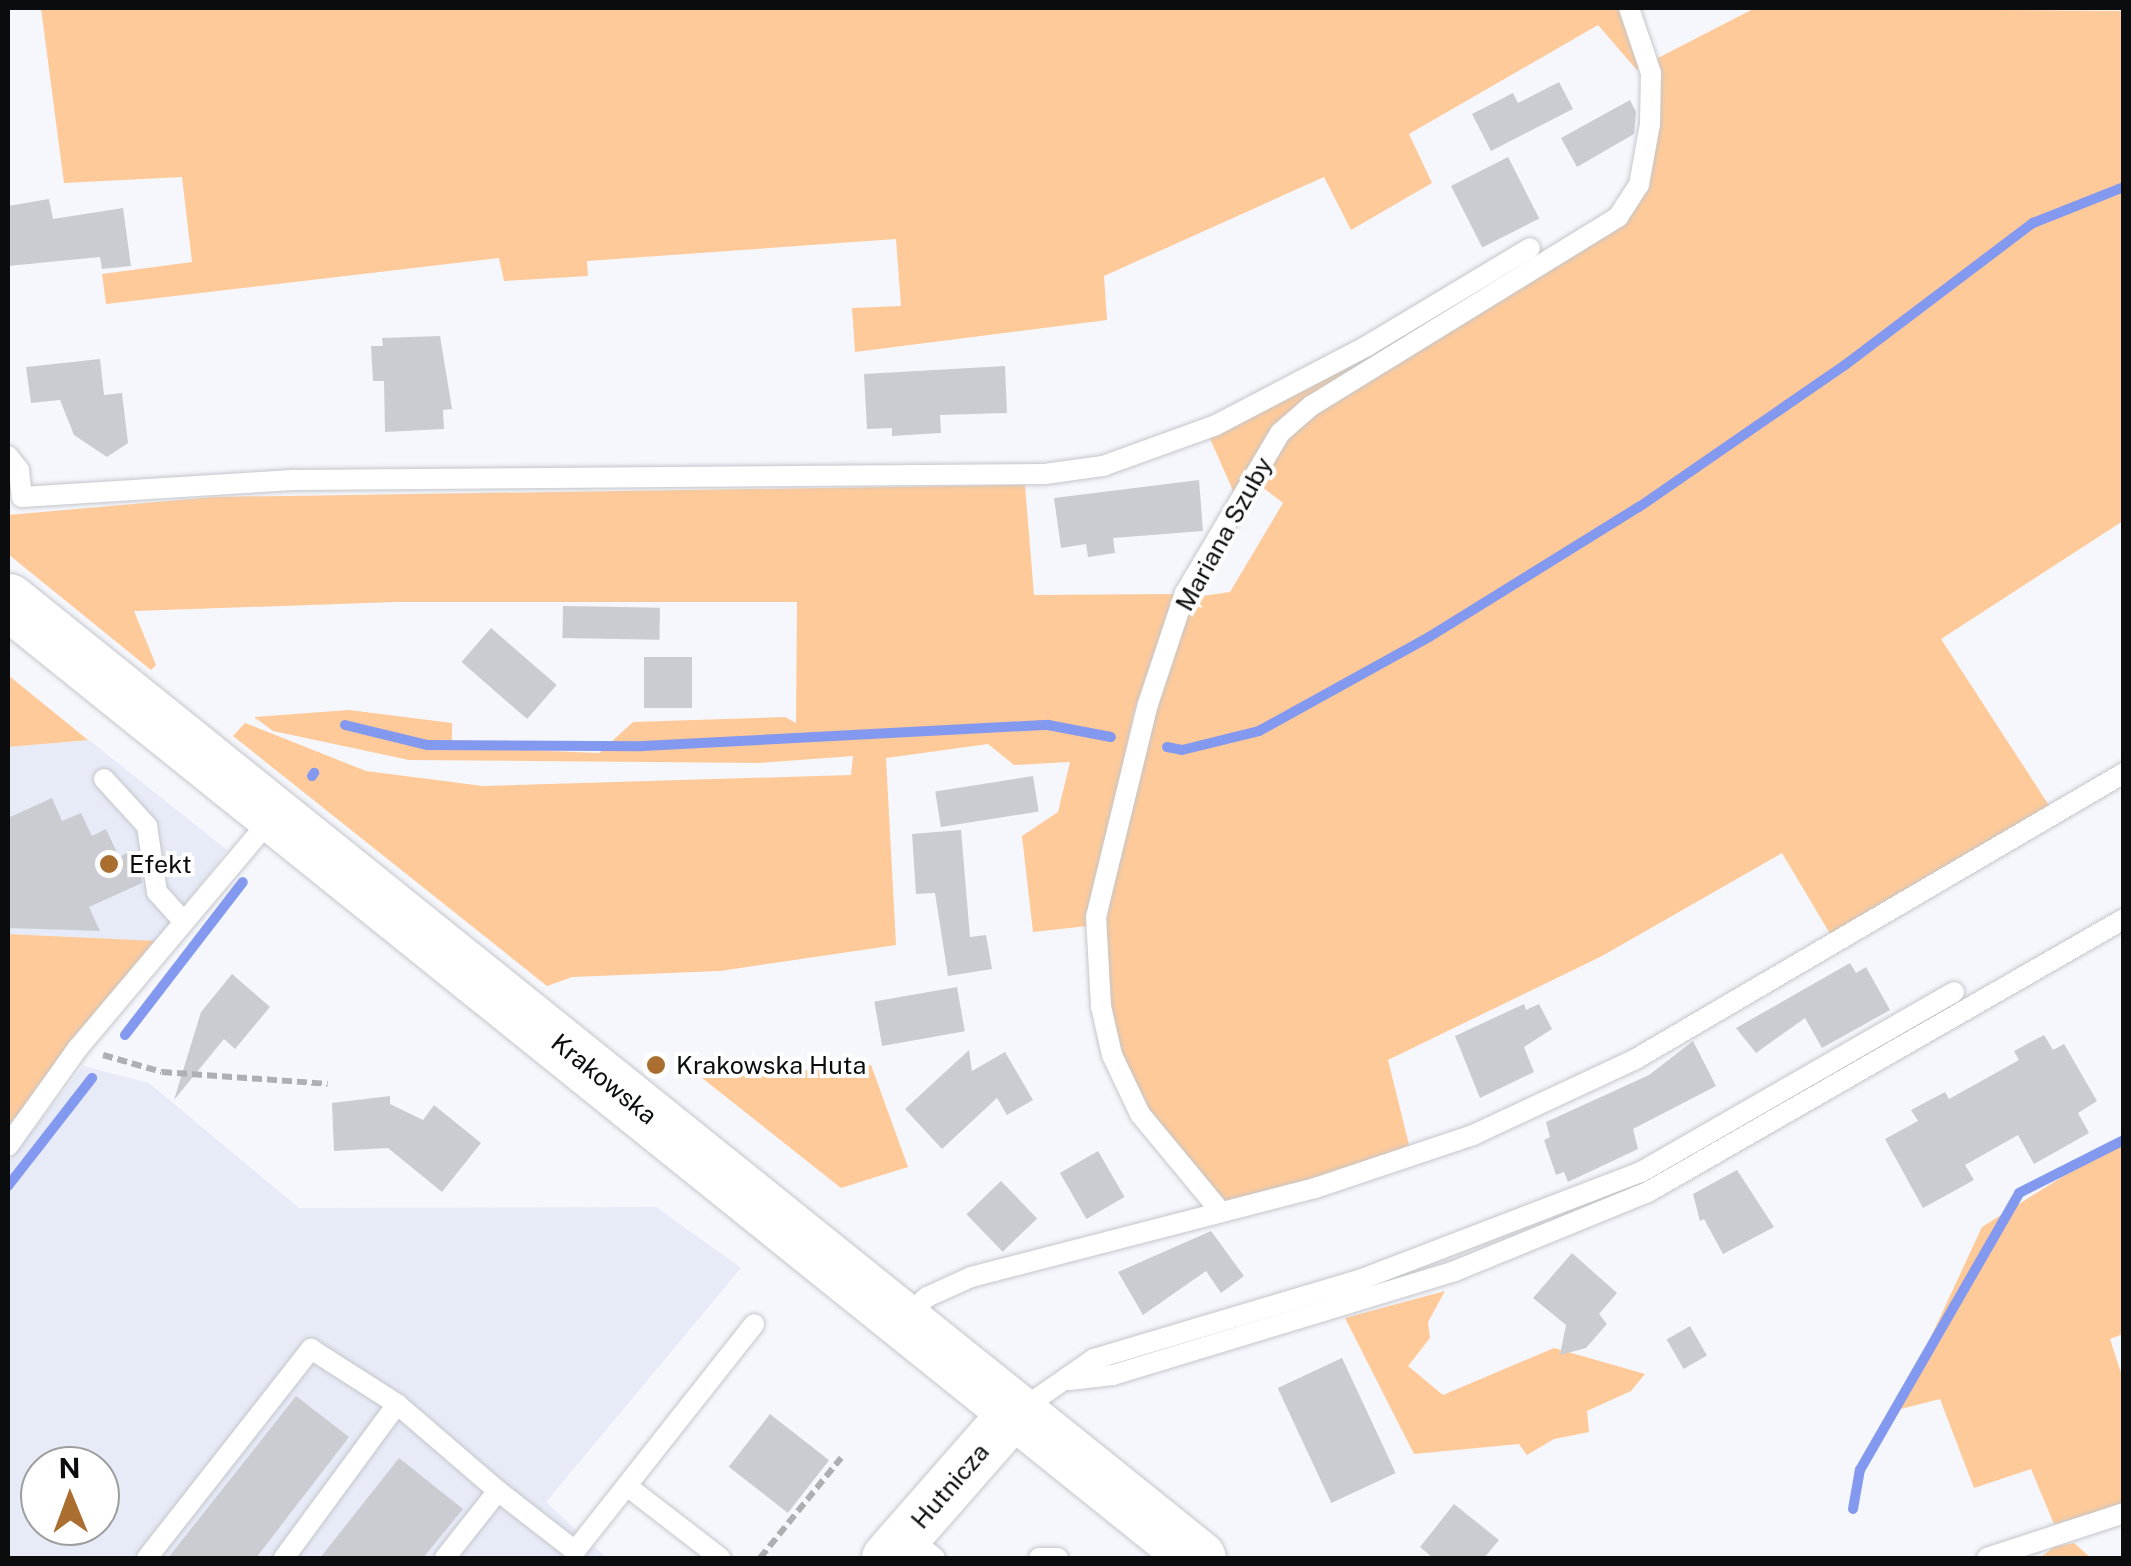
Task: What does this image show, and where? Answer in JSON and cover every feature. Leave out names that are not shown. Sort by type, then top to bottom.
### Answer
[{"type":"main road","name":"Krakowska","points":[[8,601],[272,818],[902,1319],[1013,1414],[1198,1558]]},
{"type":"street","name":"Hutnicza","points":[[909,1551],[1013,1414]]},
{"type":"lane","name":"Mariana Szuby","points":[[1221,1212],[1140,1114],[1112,1054],[1101,1006],[1096,917],[1148,704],[1185,593],[1280,434],[1311,406],[1618,217],[1638,185],[1650,124],[1651,73],[1629,8]]},
{"type":"lane","points":[[8,456],[18,470],[15,499],[296,480],[970,479],[1103,466],[1216,425],[1367,346],[1530,248]]},
{"type":"lane","points":[[902,1319],[928,1298],[971,1277],[1221,1212],[1473,1135],[1634,1060],[2124,772]]},
{"type":"lane","points":[[104,780],[148,826],[157,892],[184,922]]},
{"type":"lane","points":[[8,1146],[78,1048],[272,818]]},
{"type":"lane","points":[[1069,1380],[1113,1375],[1455,1271],[1648,1192],[2124,919]]},
{"type":"lane","points":[[1013,1414],[1069,1380],[1094,1359],[1362,1279],[1642,1172],[1954,992]]},
{"type":"lane","points":[[147,1558],[311,1349],[397,1404],[580,1555],[627,1486],[754,1324]]},
{"type":"lane","points":[[284,1558],[397,1404]]},
{"type":"lane","points":[[627,1486],[720,1558]]},
{"type":"lane","points":[[445,1558],[498,1491]]},
{"type":"lane","points":[[1988,1558],[2124,1513]]},
{"type":"lane","points":[[1039,1558],[1058,1558]]},
{"type":"path","points":[[78,1048],[162,1072],[328,1084]]},
{"type":"path","points":[[760,1558],[840,1458]]},
{"type":"shaded area","points":[[41,8],[1625,8],[1645,70],[1636,69],[1598,25],[1409,134],[1432,183],[1351,230],[1324,177],[1104,276],[1107,320],[855,352],[852,308],[901,306],[896,239],[587,261],[588,276],[504,281],[499,258],[106,304],[102,274],[192,262],[182,177],[64,183]]},
{"type":"shaded area","points":[[1755,8],[2124,11],[2123,521],[1941,639],[2052,810],[1832,937],[1782,853],[1602,956],[1388,1060],[1410,1149],[1224,1205],[1152,1116],[1124,1064],[1110,1017],[1104,938],[1118,853],[1188,598],[1230,592],[1283,503],[1256,482],[1281,440],[1314,409],[1643,193],[1656,59]]},
{"type":"shaded area","points":[[1482,286],[1485,294],[1358,366],[1234,493],[1208,434]]},
{"type":"shaded area","points":[[1025,485],[1034,595],[1174,594],[1134,713],[1087,926],[1033,932],[1022,836],[1058,812],[1070,762],[1014,765],[988,744],[886,758],[896,945],[720,971],[572,977],[547,986],[233,736],[245,723],[366,771],[483,786],[851,775],[853,756],[759,763],[409,760],[273,731],[254,717],[349,710],[452,723],[452,747],[599,753],[633,722],[785,717],[796,723],[797,602],[396,602],[134,611],[156,665],[151,670],[8,554],[8,515],[213,497]]},
{"type":"shaded area","points":[[8,675],[88,740],[89,740],[8,747]]},
{"type":"shaded area","points":[[89,740],[227,850],[158,941],[8,934],[8,747]]},
{"type":"shaded area","points":[[8,934],[158,941],[8,1126]]},
{"type":"shaded area","points":[[871,1065],[908,1167],[841,1188],[702,1078]]},
{"type":"shaded area","points":[[83,1066],[149,1083],[299,1208],[656,1207],[741,1268],[546,1502],[607,1558],[8,1558],[8,1162]]},
{"type":"shaded area","points":[[2123,1139],[2123,1334],[2110,1339],[2123,1379],[2123,1505],[2054,1524],[2031,1469],[1974,1488],[1940,1399],[1897,1410],[1982,1227]]},
{"type":"shaded area","points":[[1445,1291],[1428,1322],[1430,1338],[1408,1366],[1443,1395],[1554,1348],[1645,1374],[1631,1391],[1587,1411],[1589,1432],[1554,1439],[1527,1455],[1519,1444],[1414,1454],[1345,1318]]},
{"type":"shaded area","points":[[2074,1543],[2091,1558],[2040,1558],[2054,1547]]},
{"type":"building","points":[[1559,82],[1573,109],[1491,151],[1472,114],[1513,93],[1518,103]]},
{"type":"building","points":[[1630,100],[1636,112],[1634,134],[1577,167],[1561,138]]},
{"type":"building","points":[[1508,157],[1539,218],[1482,248],[1451,186]]},
{"type":"building","points":[[49,199],[53,219],[123,208],[131,266],[102,269],[100,257],[8,266],[8,206]]},
{"type":"building","points":[[440,336],[452,409],[443,410],[444,429],[385,432],[384,381],[373,381],[371,346],[383,346],[382,338]]},
{"type":"building","points":[[100,359],[104,395],[122,393],[128,443],[107,457],[74,435],[60,400],[31,403],[26,367]]},
{"type":"building","points":[[1005,366],[1007,413],[940,415],[941,433],[892,436],[892,428],[867,429],[864,374]]},
{"type":"building","points":[[1199,480],[1203,531],[1113,538],[1115,553],[1088,557],[1086,544],[1061,548],[1054,498]]},
{"type":"building","points":[[563,606],[660,608],[659,640],[562,638]]},
{"type":"building","points":[[491,628],[557,685],[527,719],[461,662]]},
{"type":"building","points":[[644,657],[692,657],[692,708],[644,708]]},
{"type":"building","points":[[1033,776],[1039,812],[941,827],[935,791]]},
{"type":"building","points":[[52,798],[62,821],[81,813],[92,836],[106,829],[119,857],[133,850],[139,862],[142,883],[89,907],[100,931],[8,928],[8,818]]},
{"type":"building","points":[[961,830],[970,937],[986,935],[992,969],[948,976],[935,893],[916,894],[912,834]]},
{"type":"building","points":[[1850,963],[1856,973],[1866,967],[1890,1010],[1822,1048],[1805,1018],[1756,1053],[1736,1028]]},
{"type":"building","points":[[232,974],[270,1007],[235,1049],[224,1039],[174,1100],[201,1012]]},
{"type":"building","points":[[957,987],[965,1031],[882,1046],[874,1002]]},
{"type":"building","points":[[1524,1004],[1526,1010],[1539,1004],[1552,1029],[1524,1047],[1534,1072],[1480,1098],[1455,1036]]},
{"type":"building","points":[[2044,1035],[2053,1050],[2064,1044],[2097,1101],[2078,1113],[2089,1133],[2034,1164],[2018,1135],[1965,1165],[1974,1180],[1923,1208],[1885,1139],[1918,1121],[1911,1110],[1945,1092],[1949,1099],[2019,1060],[2014,1051]]},
{"type":"building","points":[[1693,1041],[1716,1086],[1633,1129],[1638,1149],[1568,1182],[1564,1172],[1556,1175],[1544,1140],[1550,1137],[1546,1122],[1649,1075]]},
{"type":"building","points":[[969,1050],[972,1071],[1005,1052],[1033,1100],[1007,1115],[997,1098],[942,1149],[905,1109]]},
{"type":"building","points":[[390,1096],[390,1104],[423,1120],[434,1105],[481,1143],[442,1192],[388,1148],[334,1151],[332,1103]]},
{"type":"building","points":[[1098,1151],[1124,1197],[1086,1219],[1060,1173]]},
{"type":"building","points":[[1737,1170],[1774,1227],[1723,1254],[1704,1219],[1700,1221],[1693,1194]]},
{"type":"building","points":[[1001,1181],[1037,1218],[1003,1252],[966,1214]]},
{"type":"building","points":[[1211,1231],[1244,1276],[1221,1293],[1206,1271],[1143,1315],[1118,1272]]},
{"type":"building","points":[[1572,1253],[1617,1293],[1599,1314],[1607,1324],[1586,1348],[1560,1355],[1566,1325],[1533,1298]]},
{"type":"building","points":[[1690,1326],[1707,1355],[1684,1369],[1667,1340]]},
{"type":"building","points":[[1342,1358],[1396,1473],[1331,1503],[1278,1388]]},
{"type":"building","points":[[296,1396],[349,1437],[256,1558],[168,1558]]},
{"type":"building","points":[[770,1414],[829,1460],[788,1513],[729,1467]]},
{"type":"building","points":[[399,1458],[463,1509],[423,1558],[320,1558]]},
{"type":"building","points":[[1454,1504],[1499,1540],[1484,1558],[1433,1558],[1420,1547]]},
{"type":"waterway","points":[[1167,747],[1182,750],[1259,731],[1429,637],[1639,507],[1845,365],[2033,223],[2124,187]]},
{"type":"waterway","points":[[345,725],[427,745],[643,746],[1048,725],[1111,737]]},
{"type":"waterway","points":[[125,1035],[243,882]]},
{"type":"waterway","points":[[8,1186],[92,1078]]},
{"type":"waterway","points":[[1853,1509],[1860,1470],[2019,1193],[2124,1140]]},
{"type":"place","name":"Efekt","points":[[109,864]]},
{"type":"place","name":"Krakowska Huta","points":[[656,1065]]}]
